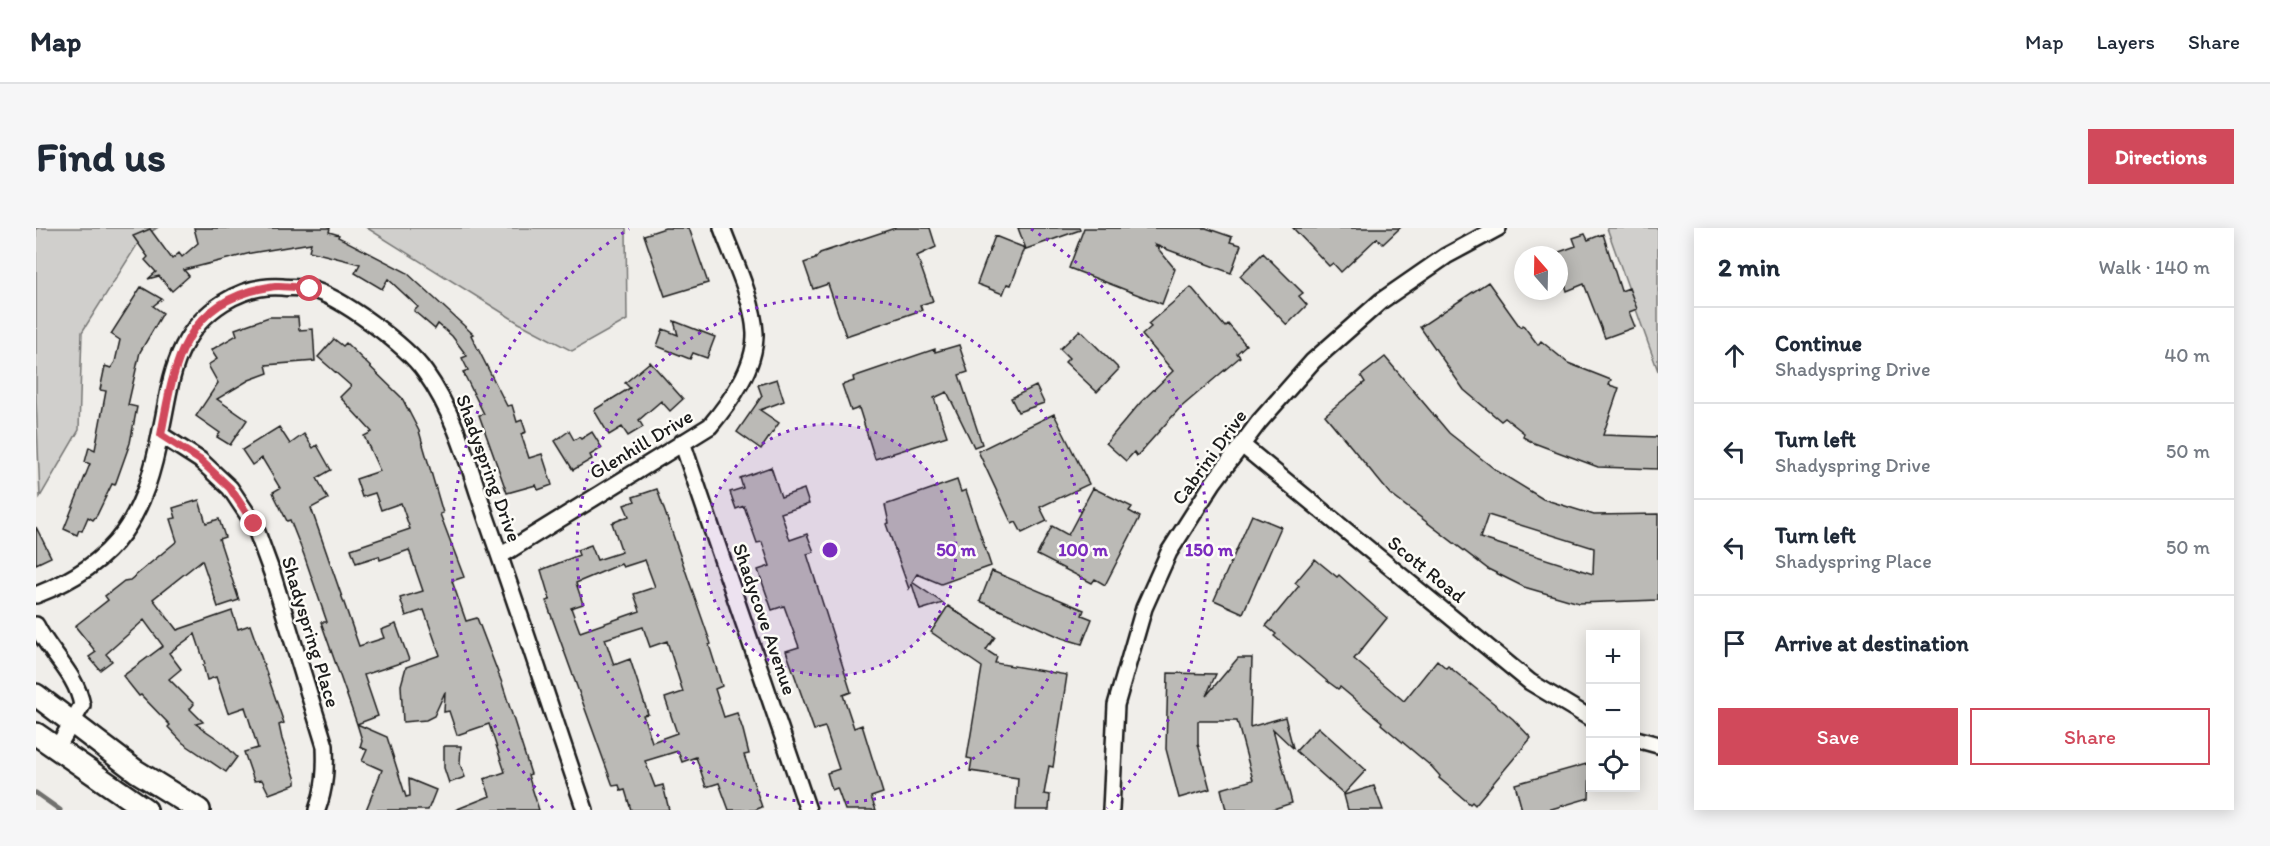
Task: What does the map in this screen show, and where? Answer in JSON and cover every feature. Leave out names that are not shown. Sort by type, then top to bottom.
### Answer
[{"type":"main road","points":[[36,695],[136,771],[199,810]]},
{"type":"main road","points":[[36,734],[146,810]]},
{"type":"street","name":"Glenhill Drive","points":[[500,556],[710,426],[732,401],[747,367],[755,333],[746,293],[722,228]]},
{"type":"street","name":"Cabrini Drive","points":[[1111,810],[1116,705],[1144,608],[1168,552],[1242,445],[1313,361],[1381,301],[1446,256],[1498,228]]},
{"type":"street","name":"Shadyspring Drive","points":[[36,596],[83,573],[105,556],[124,535],[143,500],[161,435],[175,369],[183,347],[205,313],[233,297],[270,286],[310,289],[351,309],[397,343],[424,369],[441,396],[457,433],[500,556],[585,810]]},
{"type":"street","name":"Shadyspring Place","points":[[161,435],[200,460],[230,488],[254,524],[272,573],[325,746],[326,768],[323,794],[317,810]]},
{"type":"street","name":"Shadycove Avenue","points":[[682,442],[808,810]]},
{"type":"street","name":"Scott Road","points":[[1242,445],[1530,682],[1586,716]]},
{"type":"street","points":[[36,625],[47,647],[79,688],[82,705],[73,724],[57,747]]},
{"type":"street","points":[[1640,740],[1658,745]]},
{"type":"shaded area","points":[[36,228],[157,228],[142,237],[82,332],[79,430],[40,497],[36,398]]},
{"type":"shaded area","points":[[367,228],[626,228],[627,320],[572,351],[519,323]]},
{"type":"shaded area","points":[[1607,228],[1658,228],[1658,371]]},
{"type":"building","points":[[194,228],[330,228],[329,232],[339,235],[338,237],[406,272],[473,334],[471,335],[507,406],[512,405],[517,422],[522,420],[526,432],[521,434],[529,458],[542,454],[552,485],[538,490],[536,485],[507,493],[479,415],[484,414],[463,372],[468,370],[462,358],[467,356],[452,336],[438,324],[435,329],[414,311],[418,307],[388,279],[382,289],[355,273],[360,264],[309,251],[311,243],[251,253],[184,270],[189,276],[172,291],[159,276],[148,279],[156,272],[145,260],[148,257],[133,236],[150,229],[172,259],[179,253],[182,257],[198,243]]},
{"type":"building","points":[[665,228],[689,228],[708,283],[665,296],[644,235]]},
{"type":"building","points":[[895,228],[930,228],[936,247],[917,256],[933,301],[920,305],[922,310],[846,336],[828,284],[813,289],[804,263],[815,259],[820,253]]},
{"type":"building","points":[[1018,228],[1079,228],[1080,230],[1026,249]]},
{"type":"building","points":[[1084,228],[1206,228],[1232,237],[1230,242],[1241,245],[1231,273],[1155,245],[1175,269],[1162,304],[1069,268]]},
{"type":"building","points":[[1293,228],[1400,228],[1383,244],[1377,238],[1341,272],[1333,263],[1329,266]]},
{"type":"building","points":[[1585,234],[1588,240],[1603,234],[1621,291],[1629,288],[1637,309],[1629,312],[1635,327],[1605,338],[1584,284],[1568,291],[1568,249],[1576,246],[1573,238]]},
{"type":"building","points":[[995,236],[1025,248],[1011,285],[1007,284],[1003,294],[977,284]]},
{"type":"building","points":[[1263,253],[1303,293],[1299,296],[1307,305],[1287,325],[1240,276]]},
{"type":"building","points":[[1488,282],[1520,327],[1523,325],[1538,345],[1541,341],[1568,363],[1611,380],[1609,385],[1619,388],[1603,435],[1658,437],[1658,469],[1598,467],[1534,443],[1523,437],[1524,433],[1505,418],[1501,421],[1464,390],[1420,327]]},
{"type":"building","points":[[141,287],[162,299],[153,306],[163,313],[140,352],[128,405],[137,407],[130,443],[115,485],[112,484],[97,515],[93,520],[88,517],[82,531],[79,530],[77,535],[64,529],[90,464],[85,462],[89,447],[95,450],[106,391],[100,390],[105,366],[111,368],[115,362],[120,340],[111,334]]},
{"type":"building","points":[[1191,287],[1225,327],[1228,324],[1246,345],[1237,353],[1240,357],[1179,409],[1137,456],[1134,452],[1126,461],[1106,443],[1141,402],[1173,371],[1142,335],[1151,327],[1148,324]]},
{"type":"building","points":[[269,317],[298,317],[299,330],[313,329],[315,361],[266,365],[268,373],[249,380],[217,399],[247,420],[230,445],[217,437],[220,433],[196,416],[218,383],[208,365],[217,359],[211,350],[237,335],[235,329]]},
{"type":"building","points":[[674,321],[715,337],[707,358],[693,353],[690,359],[657,346],[663,329],[678,335]]},
{"type":"building","points":[[1080,330],[1119,369],[1097,392],[1065,362],[1069,358],[1060,349]]},
{"type":"building","points":[[334,339],[343,346],[346,343],[402,398],[419,431],[443,513],[440,514],[464,577],[452,581],[466,621],[477,618],[502,683],[531,774],[528,775],[539,810],[455,810],[490,796],[484,779],[505,772],[489,724],[457,735],[449,711],[444,712],[445,692],[434,716],[426,720],[403,722],[401,685],[406,667],[440,655],[424,610],[406,616],[400,598],[423,591],[409,550],[380,560],[379,556],[356,563],[351,549],[410,529],[401,503],[381,510],[375,493],[362,497],[356,479],[380,471],[364,436],[372,432],[340,397],[351,386],[318,357]]},
{"type":"building","points":[[959,345],[968,372],[959,375],[982,444],[974,447],[947,392],[934,398],[947,436],[875,459],[859,408],[851,411],[842,385],[854,381],[853,377],[935,349],[935,352]]},
{"type":"building","points":[[1385,357],[1449,433],[1497,471],[1543,499],[1594,515],[1658,514],[1658,600],[1579,603],[1524,587],[1488,569],[1390,494],[1325,415],[1365,382],[1361,376]],"holes":[[[1488,515],[1594,548],[1593,574],[1480,538]]]},
{"type":"building","points":[[650,362],[683,399],[670,411],[661,401],[639,420],[643,427],[628,436],[622,427],[609,435],[594,410],[630,388],[625,383]]},
{"type":"building","points":[[777,379],[784,401],[760,410],[779,423],[761,449],[737,432],[762,396],[758,385]]},
{"type":"building","points":[[1036,386],[1044,403],[1018,412],[1011,398]]},
{"type":"building","points":[[1054,414],[1089,484],[1040,507],[1047,521],[1022,533],[1016,522],[1012,524],[978,451]]},
{"type":"building","points":[[279,427],[290,444],[304,434],[313,448],[317,445],[331,470],[317,478],[328,499],[311,508],[359,646],[384,638],[381,630],[396,624],[409,660],[364,675],[378,716],[357,724],[321,622],[327,622],[304,555],[290,520],[287,521],[273,492],[280,488],[262,458],[252,465],[242,450]]},
{"type":"building","points":[[569,431],[574,440],[579,437],[581,439],[592,432],[602,448],[590,455],[592,459],[573,470],[555,441]]},
{"type":"building","points":[[771,467],[781,497],[804,489],[809,504],[781,513],[790,540],[807,534],[814,552],[807,554],[851,692],[843,695],[854,728],[862,725],[883,793],[871,797],[876,810],[845,810],[837,788],[832,790],[827,773],[839,769],[825,727],[814,730],[786,651],[799,647],[784,606],[772,610],[758,570],[770,566],[762,542],[757,543],[744,506],[736,509],[730,492],[743,488],[740,478]]},
{"type":"building","points":[[957,480],[961,492],[966,490],[991,566],[941,584],[917,574],[912,582],[943,603],[920,610],[912,584],[909,589],[886,524],[889,523],[885,505]]},
{"type":"building","points":[[1093,488],[1132,507],[1129,511],[1140,517],[1105,585],[1095,579],[1092,583],[1037,555],[1052,526],[1068,535]]},
{"type":"building","points":[[657,489],[711,644],[709,645],[722,686],[715,689],[724,717],[737,713],[743,730],[749,754],[744,755],[762,807],[755,810],[729,810],[719,783],[706,787],[696,757],[682,762],[678,751],[645,761],[655,787],[663,785],[669,810],[631,810],[625,790],[621,791],[619,785],[613,786],[546,601],[550,600],[541,570],[579,555],[577,550],[591,545],[597,560],[622,552],[612,523],[629,516],[624,505],[635,501],[633,497]],"holes":[[[645,560],[655,587],[634,594],[640,611],[580,632],[571,608],[583,604],[576,583],[621,564],[623,567]],[[643,627],[650,647],[667,641],[683,692],[665,698],[677,733],[652,742],[643,715],[648,714],[630,659],[614,665],[605,639]]]},
{"type":"building","points":[[199,500],[206,523],[219,519],[225,537],[219,539],[239,600],[218,607],[202,560],[153,599],[177,630],[232,611],[238,629],[250,625],[284,723],[279,725],[296,780],[296,784],[269,794],[262,780],[254,781],[244,752],[258,748],[245,707],[228,713],[216,677],[207,680],[203,665],[205,664],[195,634],[169,653],[181,669],[169,679],[194,704],[190,709],[203,722],[196,724],[222,742],[237,757],[226,772],[183,743],[168,727],[170,725],[141,695],[139,696],[123,676],[163,646],[144,620],[106,654],[112,661],[100,670],[89,657],[96,652],[75,626],[108,600],[105,596],[124,581],[130,580],[177,541],[170,519],[176,518],[173,508]]},
{"type":"building","points":[[1252,515],[1281,527],[1243,613],[1214,600]]},
{"type":"building","points":[[36,527],[51,557],[36,564]]},
{"type":"building","points":[[1315,559],[1337,577],[1339,575],[1387,618],[1354,659],[1404,701],[1437,660],[1446,668],[1448,666],[1513,719],[1531,738],[1475,805],[1472,802],[1470,804],[1439,778],[1440,776],[1432,767],[1381,724],[1382,722],[1340,687],[1338,689],[1327,681],[1274,636],[1276,634],[1266,626],[1299,586],[1295,583]]},
{"type":"building","points":[[992,571],[1084,610],[1082,615],[1092,619],[1082,644],[1062,638],[980,601]]},
{"type":"building","points":[[948,606],[995,637],[986,650],[997,657],[995,663],[1067,675],[1053,767],[1049,766],[1044,794],[1050,795],[1049,810],[1016,810],[1018,778],[970,771],[972,759],[967,758],[982,667],[931,632]]},
{"type":"building","points":[[1238,658],[1252,658],[1250,727],[1285,717],[1293,748],[1273,729],[1292,803],[1270,810],[1226,810],[1221,789],[1253,780],[1237,721],[1198,721],[1198,744],[1210,789],[1179,798],[1166,749],[1168,673],[1216,674],[1206,696]]},
{"type":"building","points":[[357,724],[387,737],[406,797],[410,796],[409,779],[436,790],[428,810],[366,810],[382,770],[362,761],[367,750],[360,747],[362,740]]},
{"type":"building","points":[[1318,727],[1366,770],[1344,794],[1296,751]]},
{"type":"building","points":[[444,746],[461,746],[460,764],[465,777],[449,783],[444,768]]},
{"type":"building","points":[[1586,764],[1586,792],[1589,792],[1589,798],[1548,810],[1522,810],[1515,784]]},
{"type":"building","points":[[1374,786],[1383,810],[1348,810],[1344,795]]},
{"type":"waterway","points":[[36,793],[60,810]]},
{"type":"route","points":[[254,524],[230,488],[200,460],[161,435],[171,381],[183,347],[205,313],[233,297],[270,286],[310,289]]}]
